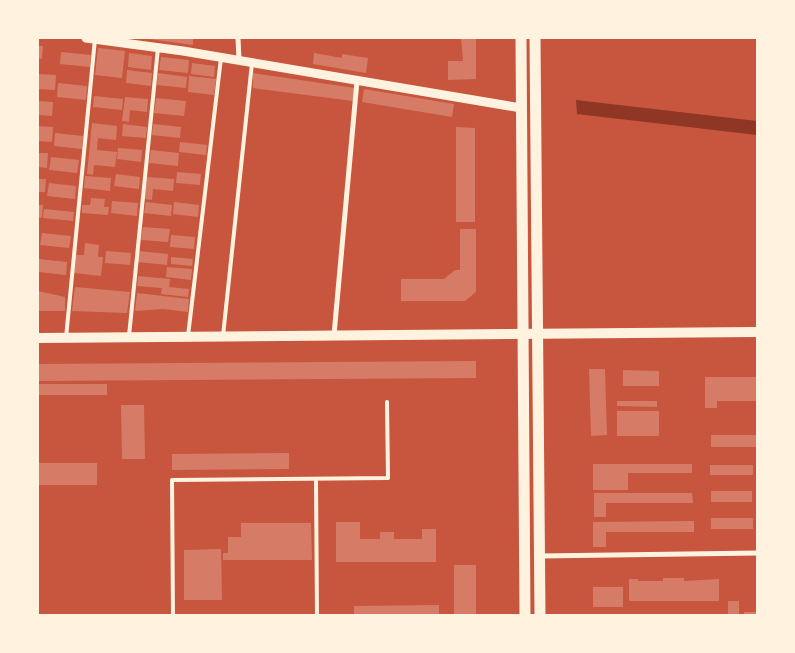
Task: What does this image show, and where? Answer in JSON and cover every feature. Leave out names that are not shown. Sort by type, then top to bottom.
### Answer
[{"type":"main road","points":[[521,38],[525,616]]},
{"type":"main road","points":[[535,38],[540,616]]},
{"type":"main road","points":[[38,338],[758,332]]},
{"type":"street","points":[[91,38],[238,60],[521,108]]},
{"type":"street","points":[[238,38],[238,60]]},
{"type":"street","points":[[334,335],[357,81]]},
{"type":"street","points":[[540,556],[758,552]]},
{"type":"lane","points":[[66,338],[91,38]]},
{"type":"lane","points":[[129,337],[158,48]]},
{"type":"lane","points":[[188,336],[221,58]]},
{"type":"lane","points":[[222,336],[252,63]]},
{"type":"lane","points":[[174,616],[172,480],[388,478],[387,402]]},
{"type":"lane","points":[[316,479],[317,616]]},
{"type":"shaded area","points":[[576,100],[757,121],[757,135],[577,114]]},
{"type":"building","points":[[193,38],[193,45],[149,39]]},
{"type":"building","points":[[341,38],[341,39],[314,39]]},
{"type":"building","points":[[461,38],[476,38],[476,79],[448,80],[448,61],[463,61]]},
{"type":"building","points":[[38,46],[43,46],[42,59],[38,58]]},
{"type":"building","points":[[98,48],[125,51],[122,78],[95,75]]},
{"type":"building","points":[[61,52],[91,55],[90,67],[60,64]]},
{"type":"building","points":[[129,53],[152,56],[151,70],[128,67]]},
{"type":"building","points":[[314,53],[342,58],[342,54],[368,58],[366,73],[313,64]]},
{"type":"building","points":[[161,57],[189,60],[188,73],[159,70]]},
{"type":"building","points":[[192,63],[215,66],[214,77],[191,74]]},
{"type":"building","points":[[127,70],[152,73],[151,86],[126,83]]},
{"type":"building","points":[[158,73],[187,77],[186,88],[157,85]]},
{"type":"building","points":[[253,73],[355,88],[353,101],[253,88]]},
{"type":"building","points":[[38,74],[56,75],[55,90],[38,89]]},
{"type":"building","points":[[189,76],[216,79],[214,95],[188,92]]},
{"type":"building","points":[[58,83],[87,86],[86,100],[57,97]]},
{"type":"building","points":[[364,89],[454,104],[452,117],[362,102]]},
{"type":"building","points":[[94,96],[123,99],[122,110],[93,107]]},
{"type":"building","points":[[125,97],[148,99],[147,112],[130,110],[129,122],[122,121]]},
{"type":"building","points":[[156,98],[186,101],[184,116],[154,113]]},
{"type":"building","points":[[38,101],[53,102],[52,116],[38,115]]},
{"type":"building","points":[[92,123],[117,126],[116,140],[98,138],[97,150],[117,152],[115,167],[94,165],[93,175],[87,174]]},
{"type":"building","points":[[123,124],[147,127],[146,138],[122,136]]},
{"type":"building","points":[[153,124],[181,127],[180,138],[152,135]]},
{"type":"building","points":[[38,126],[53,127],[52,142],[38,141]]},
{"type":"building","points":[[456,127],[475,128],[475,222],[456,222]]},
{"type":"building","points":[[55,133],[83,136],[82,149],[54,146]]},
{"type":"building","points":[[180,142],[207,145],[206,155],[179,152]]},
{"type":"building","points":[[118,148],[142,150],[141,162],[117,159]]},
{"type":"building","points":[[151,150],[179,153],[178,166],[149,163]]},
{"type":"building","points":[[38,153],[48,153],[47,168],[38,167]]},
{"type":"building","points":[[51,157],[79,160],[77,173],[49,170]]},
{"type":"building","points":[[177,172],[201,174],[200,185],[176,183]]},
{"type":"building","points":[[116,174],[140,177],[139,189],[114,186]]},
{"type":"building","points":[[85,176],[111,178],[110,191],[84,188]]},
{"type":"building","points":[[147,177],[174,179],[173,191],[153,189],[152,200],[145,199]]},
{"type":"building","points":[[38,179],[46,179],[45,192],[38,192]]},
{"type":"building","points":[[49,183],[76,186],[75,199],[47,196]]},
{"type":"building","points":[[91,198],[105,199],[104,207],[109,207],[108,215],[82,213],[82,205],[90,205]]},
{"type":"building","points":[[112,201],[138,203],[137,216],[111,213]]},
{"type":"building","points":[[146,202],[172,205],[171,216],[144,213]]},
{"type":"building","points":[[174,202],[199,205],[198,217],[173,214]]},
{"type":"building","points":[[38,205],[43,205],[42,218],[38,217]]},
{"type":"building","points":[[44,209],[74,212],[73,221],[43,218]]},
{"type":"building","points":[[143,227],[170,229],[168,242],[141,240]]},
{"type":"building","points":[[460,229],[476,229],[476,292],[465,301],[401,301],[401,279],[444,279],[455,270],[460,270]]},
{"type":"building","points":[[42,233],[71,236],[69,248],[40,245]]},
{"type":"building","points":[[171,235],[195,237],[194,249],[170,247]]},
{"type":"building","points":[[85,243],[99,245],[98,257],[103,257],[101,276],[74,273],[76,255],[84,255]]},
{"type":"building","points":[[106,251],[131,253],[130,265],[105,263]]},
{"type":"building","points":[[138,251],[168,254],[167,265],[137,262]]},
{"type":"building","points":[[171,257],[193,259],[192,266],[171,264]]},
{"type":"building","points":[[39,259],[67,262],[66,275],[38,272]]},
{"type":"building","points":[[167,267],[192,269],[191,280],[166,277]]},
{"type":"building","points":[[138,276],[170,279],[169,287],[189,289],[188,297],[161,294],[162,288],[137,286]]},
{"type":"building","points":[[75,287],[130,292],[127,313],[72,311]]},
{"type":"building","points":[[38,291],[65,297],[65,311],[38,311]]},
{"type":"building","points":[[137,293],[189,299],[188,312],[163,309],[135,311]]},
{"type":"building","points":[[476,361],[476,378],[38,381],[38,364]]},
{"type":"building","points":[[589,369],[605,369],[607,435],[591,436]]},
{"type":"building","points":[[623,370],[659,371],[659,386],[623,386]]},
{"type":"building","points":[[705,377],[758,377],[758,401],[717,401],[717,408],[705,408]]},
{"type":"building","points":[[38,384],[107,384],[107,395],[38,395]]},
{"type":"building","points":[[617,401],[657,401],[657,407],[617,406]]},
{"type":"building","points":[[121,405],[144,405],[145,459],[122,459]]},
{"type":"building","points":[[617,411],[659,411],[659,436],[617,436]]},
{"type":"building","points":[[711,435],[758,435],[758,447],[711,447]]},
{"type":"building","points":[[289,453],[289,469],[172,470],[172,454]]},
{"type":"building","points":[[38,463],[97,463],[97,485],[38,485]]},
{"type":"building","points":[[593,464],[692,464],[692,473],[628,473],[628,490],[593,490]]},
{"type":"building","points":[[710,465],[753,465],[753,475],[710,475]]},
{"type":"building","points":[[711,491],[752,491],[752,502],[711,502]]},
{"type":"building","points":[[594,493],[692,493],[693,503],[606,503],[606,517],[594,517]]},
{"type":"building","points":[[711,518],[753,518],[753,529],[711,529]]},
{"type":"building","points":[[694,521],[694,532],[606,532],[606,547],[593,547],[593,522]]},
{"type":"building","points":[[336,522],[360,522],[360,539],[380,539],[380,532],[394,532],[394,539],[422,539],[422,529],[436,529],[436,562],[336,562]]},
{"type":"building","points":[[241,523],[311,523],[312,560],[223,560],[223,553],[228,553],[228,537],[241,537]]},
{"type":"building","points":[[221,549],[222,600],[184,600],[184,550]]},
{"type":"building","points":[[454,565],[476,565],[476,616],[454,616]]},
{"type":"building","points":[[663,578],[684,578],[684,581],[719,579],[719,601],[629,601],[629,579],[663,581]]},
{"type":"building","points":[[593,587],[623,587],[623,607],[593,607]]},
{"type":"building","points":[[728,601],[739,601],[739,616],[728,616]]},
{"type":"building","points":[[439,605],[439,616],[354,616],[354,606]]},
{"type":"building","points":[[744,612],[758,612],[758,616],[744,616]]}]
